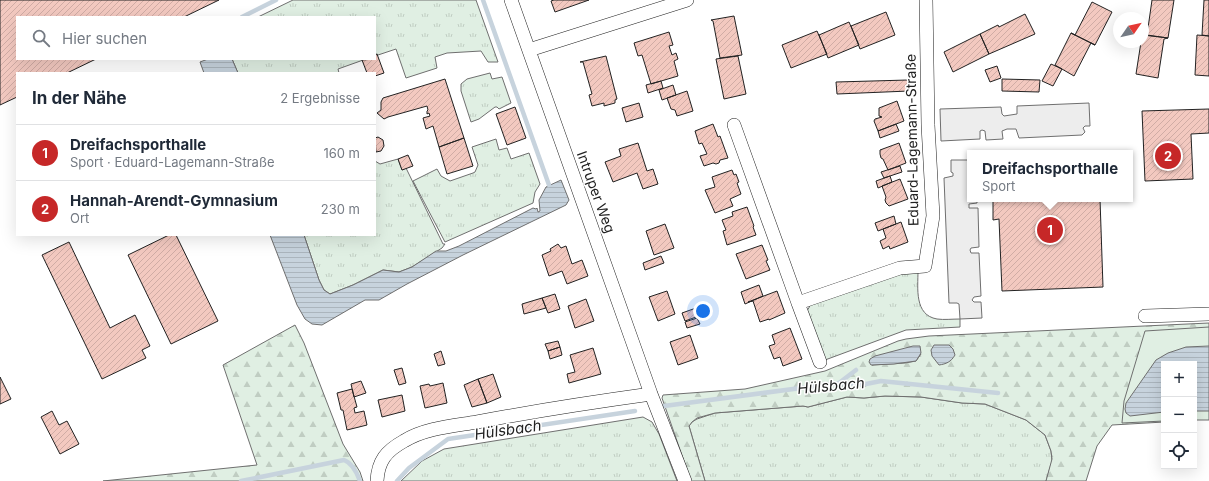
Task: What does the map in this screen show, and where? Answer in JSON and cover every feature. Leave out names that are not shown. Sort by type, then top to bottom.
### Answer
[{"type":"street","name":"Intruper Weg","points":[[511,0],[651,394],[685,481]]},
{"type":"street","points":[[529,50],[687,0]]},
{"type":"street","name":"Eduard-Lagemann-Straße","points":[[798,303],[900,268],[924,266],[933,216],[928,125],[926,0]]},
{"type":"street","points":[[734,125],[820,362]]},
{"type":"street","points":[[1145,316],[1209,314]]},
{"type":"street","points":[[377,481],[378,468],[382,459],[393,447],[404,440],[424,432],[535,411],[651,394]]},
{"type":"green space","points":[[293,0],[476,0],[498,62],[488,62],[481,51],[447,53],[435,57],[437,68],[406,78],[396,49],[376,56],[376,16],[260,16]]},
{"type":"green space","points":[[232,60],[363,60],[338,69],[339,72],[238,72]]},
{"type":"green space","points":[[490,73],[492,79],[502,77],[511,103],[499,109],[495,107],[479,119],[471,122],[461,91],[461,84],[467,79]]},
{"type":"green space","points":[[496,139],[499,150],[507,148],[511,159],[529,153],[540,184],[535,192],[533,203],[445,242],[413,181],[437,169],[441,176],[450,181],[475,172],[478,165],[472,147]]},
{"type":"green space","points":[[398,159],[402,170],[406,168],[443,244],[445,244],[442,248],[412,267],[399,272],[383,270],[353,285],[330,294],[324,290],[319,280],[304,236],[376,236],[376,162],[380,164]]},
{"type":"green space","points":[[918,271],[919,300],[924,312],[937,319],[960,319],[960,327],[906,330],[825,360],[807,311],[811,304],[901,272]]},
{"type":"green space","points":[[1209,323],[1209,346],[1156,360],[1161,392],[1161,422],[1112,425],[1097,446],[1086,481],[1046,481],[1052,459],[1051,451],[1045,435],[1026,420],[985,404],[962,403],[921,397],[885,396],[864,398],[847,397],[808,407],[803,406],[715,413],[697,418],[689,426],[705,481],[691,481],[662,398],[663,395],[745,389],[825,371],[906,339],[929,336]],"holes":[[[921,354],[916,361],[872,365]]]},
{"type":"green space","points":[[295,325],[304,343],[343,444],[360,472],[363,481],[103,481],[257,465],[223,365]]},
{"type":"green space","points":[[1209,327],[1209,420],[1197,420],[1197,361],[1161,361],[1161,421],[1122,423],[1124,401],[1145,331]]},
{"type":"green space","points":[[885,396],[921,397],[962,403],[985,404],[1026,420],[1045,435],[1051,451],[1052,461],[1046,481],[705,481],[689,426],[697,419],[715,413],[803,406],[808,407],[847,397],[864,398]]},
{"type":"green space","points":[[643,417],[652,422],[659,434],[677,481],[401,481],[422,461],[444,449]]},
{"type":"shaded area","points":[[205,60],[232,60],[238,72],[204,72],[200,62]]},
{"type":"shaded area","points":[[1089,103],[1090,126],[1085,126],[1083,128],[1085,132],[1082,135],[1019,138],[1016,129],[1007,129],[1002,131],[1003,139],[986,140],[985,131],[982,130],[980,131],[980,139],[941,141],[940,109],[1001,107],[1002,114],[1004,116],[1017,114],[1017,106]]},
{"type":"shaded area","points":[[951,160],[967,160],[967,202],[977,202],[969,204],[969,208],[978,208],[979,247],[971,248],[970,250],[971,253],[979,253],[981,296],[974,297],[972,300],[974,302],[981,302],[982,318],[960,319],[959,304],[949,303],[944,178],[953,176],[953,173],[951,172]]},
{"type":"shaded area","points":[[561,180],[569,200],[566,205],[463,255],[379,300],[365,300],[322,325],[312,324],[305,319],[297,305],[270,236],[304,236],[319,280],[324,290],[330,294],[353,285],[383,270],[399,272],[412,267],[436,251],[446,251],[459,246],[533,208],[537,208],[538,212],[540,211],[539,200],[546,187]]},
{"type":"shaded area","points":[[934,345],[949,345],[953,349],[955,355],[948,362],[939,365],[932,356],[931,350]]},
{"type":"shaded area","points":[[913,346],[920,346],[921,353],[916,361],[871,365],[869,362],[870,359],[875,356]]},
{"type":"shaded area","points":[[1209,346],[1209,411],[1197,411],[1197,361],[1161,361],[1161,412],[1130,416],[1126,413],[1126,403],[1156,360],[1168,353],[1186,347]]},
{"type":"building","points":[[0,0],[219,0],[186,16],[16,16],[16,60],[94,60],[69,72],[16,72],[16,97],[0,105]]},
{"type":"building","points":[[589,0],[555,12],[551,1]]},
{"type":"building","points":[[1152,0],[1174,0],[1168,38],[1149,35],[1149,21]]},
{"type":"building","points":[[1204,0],[1209,0],[1209,36],[1202,35]]},
{"type":"building","points":[[1092,2],[1112,12],[1095,45],[1075,35]]},
{"type":"building","points":[[886,12],[895,35],[860,49],[851,26]]},
{"type":"building","points":[[1025,14],[1035,34],[989,54],[980,34],[998,25],[999,27]]},
{"type":"building","points":[[734,16],[742,55],[720,58],[713,21],[711,20]]},
{"type":"building","points":[[849,22],[859,45],[828,58],[819,35]]},
{"type":"building","points":[[817,31],[827,54],[791,68],[782,45]]},
{"type":"building","points":[[669,32],[673,45],[669,46],[672,55],[676,53],[678,59],[674,61],[678,76],[651,84],[642,55],[638,56],[634,43]]},
{"type":"building","points":[[1071,33],[1091,43],[1074,76],[1055,65]]},
{"type":"building","points":[[980,34],[989,54],[953,72],[944,52]]},
{"type":"building","points":[[1197,35],[1209,36],[1209,76],[1195,75]]},
{"type":"building","points":[[1149,36],[1168,38],[1164,39],[1158,78],[1136,74],[1140,48],[1149,48]]},
{"type":"building","points":[[376,54],[384,73],[376,76],[376,72],[367,72],[362,60],[376,60]]},
{"type":"building","points":[[606,56],[617,99],[615,100],[615,103],[604,106],[604,103],[592,106],[589,95],[592,94],[583,62],[580,62]]},
{"type":"building","points":[[738,56],[746,94],[724,99],[716,59]]},
{"type":"building","points":[[1051,64],[1062,69],[1053,86],[1042,81]]},
{"type":"building","points":[[997,66],[1001,78],[990,82],[985,70]]},
{"type":"building","points":[[445,79],[464,138],[439,147],[433,126],[426,129],[423,118],[430,116],[429,113],[427,114],[427,106],[384,119],[377,113],[381,110],[381,102],[383,98]]},
{"type":"building","points":[[1002,79],[1040,80],[1039,92],[1002,91]]},
{"type":"building","points":[[908,80],[909,91],[837,94],[836,82]]},
{"type":"building","points":[[661,81],[663,88],[648,93],[646,85]]},
{"type":"building","points":[[673,85],[676,95],[662,100],[659,90]]},
{"type":"building","points":[[687,91],[693,111],[677,116],[675,110],[671,109],[667,98]]},
{"type":"building","points":[[897,101],[904,121],[878,131],[874,121],[875,119],[882,117],[879,116],[879,108]]},
{"type":"building","points":[[639,103],[643,117],[626,122],[622,108]]},
{"type":"building","points":[[515,107],[526,138],[507,145],[496,114]]},
{"type":"building","points":[[1209,109],[1209,133],[1191,134],[1193,179],[1145,181],[1142,111]]},
{"type":"building","points":[[713,124],[718,137],[720,136],[728,158],[720,160],[719,163],[716,164],[713,163],[704,166],[700,156],[707,154],[702,143],[699,144],[695,131]]},
{"type":"building","points":[[896,124],[899,131],[880,138],[878,131]]},
{"type":"building","points":[[378,137],[383,140],[384,146],[381,151],[376,152],[376,138]]},
{"type":"building","points":[[464,138],[473,166],[447,174],[439,147]]},
{"type":"building","points":[[638,143],[647,171],[653,169],[658,184],[643,189],[637,173],[613,182],[605,162],[621,156],[619,149]]},
{"type":"building","points":[[899,143],[906,163],[888,170],[883,159],[881,158],[880,150]]},
{"type":"building","points":[[408,155],[413,166],[402,170],[398,159]]},
{"type":"building","points":[[900,166],[902,172],[884,178],[881,172]]},
{"type":"building","points":[[732,170],[734,175],[736,174],[739,182],[737,183],[741,194],[730,199],[733,206],[715,213],[705,190],[715,187],[712,177]]},
{"type":"building","points":[[890,176],[892,182],[878,188],[876,181]]},
{"type":"building","points":[[900,179],[908,199],[889,206],[886,203],[886,197],[882,186]]},
{"type":"building","points":[[993,202],[1100,202],[1103,287],[1002,291],[999,219],[993,220]]},
{"type":"building","points":[[747,207],[756,235],[727,245],[723,231],[726,230],[722,220],[733,216],[732,212]]},
{"type":"building","points":[[894,216],[896,224],[878,231],[875,223]]},
{"type":"building","points":[[901,222],[908,242],[890,249],[889,246],[883,249],[880,241],[886,238],[883,229]]},
{"type":"building","points":[[665,224],[674,248],[654,255],[646,231]]},
{"type":"building","points":[[167,236],[176,236],[218,321],[171,344],[128,255]]},
{"type":"building","points":[[69,242],[110,328],[135,315],[150,346],[142,350],[146,358],[102,379],[42,255]]},
{"type":"building","points":[[558,244],[561,248],[566,246],[572,264],[582,260],[588,276],[567,284],[562,271],[549,276],[542,255],[551,251],[550,249]]},
{"type":"building","points":[[762,245],[770,270],[746,279],[736,254]]},
{"type":"building","points":[[661,256],[664,263],[645,270],[643,263]]},
{"type":"building","points":[[759,285],[763,296],[745,304],[741,292]]},
{"type":"building","points":[[667,291],[675,314],[658,321],[649,297]]},
{"type":"building","points":[[777,291],[785,313],[760,322],[753,301],[748,302]]},
{"type":"building","points":[[555,294],[560,309],[548,313],[542,298]]},
{"type":"building","points":[[542,298],[546,308],[524,314],[522,304]]},
{"type":"building","points":[[586,299],[594,321],[575,328],[568,306]]},
{"type":"building","points":[[696,308],[699,316],[685,321],[682,313]]},
{"type":"building","points":[[697,318],[700,324],[687,328],[685,322]]},
{"type":"building","points":[[790,328],[802,359],[783,366],[780,357],[774,359],[769,346],[775,344],[772,335]]},
{"type":"building","points":[[690,335],[698,358],[678,365],[670,342]]},
{"type":"building","points":[[558,341],[560,347],[548,351],[545,344]]},
{"type":"building","points":[[560,347],[562,355],[550,359],[548,351]]},
{"type":"building","points":[[593,348],[601,374],[569,383],[567,374],[575,372],[570,355]]},
{"type":"building","points":[[441,351],[445,364],[438,366],[434,354]]},
{"type":"building","points":[[402,368],[406,383],[399,385],[394,370]]},
{"type":"building","points":[[493,374],[501,397],[487,403],[478,379]]},
{"type":"building","points":[[0,377],[11,399],[0,404]]},
{"type":"building","points":[[478,379],[487,403],[472,407],[464,385]]},
{"type":"building","points":[[361,381],[366,393],[354,397],[351,384]]},
{"type":"building","points":[[443,383],[447,403],[425,408],[420,386],[429,384],[430,386]]},
{"type":"building","points":[[352,389],[357,407],[354,408],[355,413],[364,411],[367,425],[347,430],[343,410],[341,410],[337,393]]},
{"type":"building","points":[[402,395],[405,411],[382,417],[378,400]]},
{"type":"building","points":[[52,411],[59,425],[67,421],[79,444],[60,454],[41,417]]},
{"type":"waterway","points":[[244,16],[276,0]]},
{"type":"waterway","points":[[483,0],[549,185]]},
{"type":"waterway","points":[[839,383],[856,370]]},
{"type":"waterway","name":"Hülsbach","points":[[664,406],[839,383],[866,384],[881,381],[998,393]]},
{"type":"waterway","name":"Hülsbach","points":[[397,481],[409,468],[448,439],[635,411]]},
{"type":"waterway","name":"Hülsbach","points":[[241,481],[344,460],[352,466],[360,481]]},
{"type":"place","name":"Hannah-Arendt-Gymnasium","points":[[1168,156]]},
{"type":"place","name":"Dreifachsporthalle","points":[[1050,230]]}]
